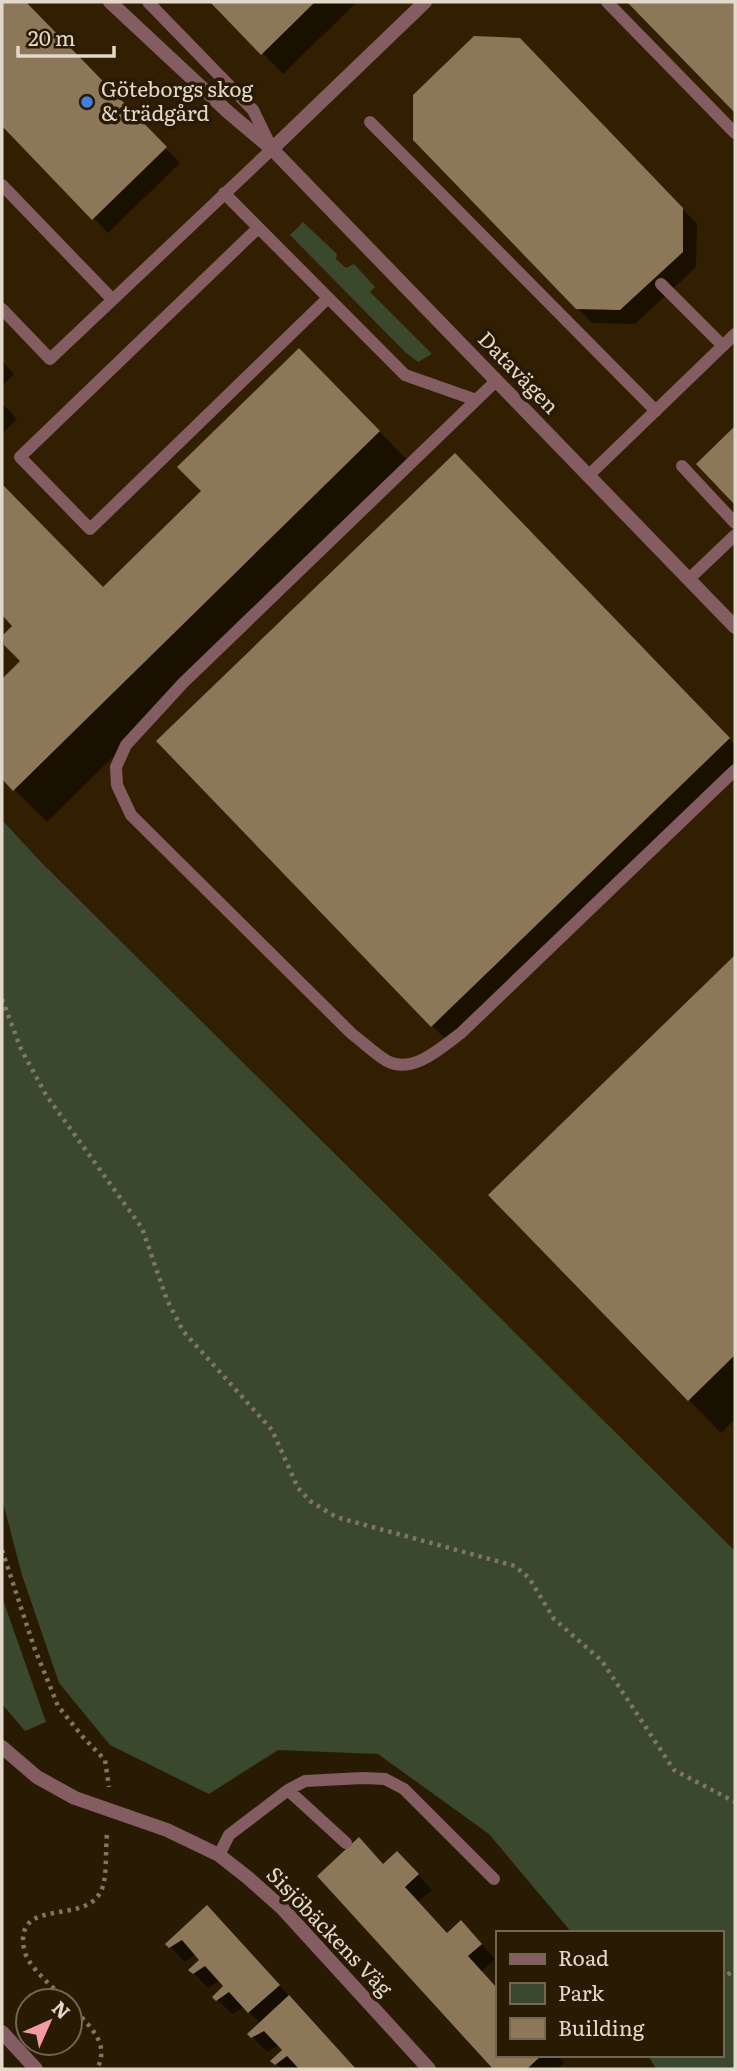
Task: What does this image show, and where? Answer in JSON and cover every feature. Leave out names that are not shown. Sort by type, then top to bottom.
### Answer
[{"type":"street","name":"Datavägen","points":[[110,2],[272,149],[735,627]]},
{"type":"street","points":[[272,149],[425,2]]},
{"type":"street","name":"Sisjöbäckens Väg","points":[[2,1747],[37,1777],[75,1798],[166,1830],[219,1855],[282,1908],[429,2069]]},
{"type":"street","points":[[2,2032],[36,2069]]},
{"type":"lane","points":[[2,309],[50,359],[272,149],[253,110],[148,2]]},
{"type":"lane","points":[[607,2],[735,133]]},
{"type":"lane","points":[[370,122],[656,411]]},
{"type":"lane","points":[[2,185],[112,299]]},
{"type":"lane","points":[[224,193],[405,375],[477,400]]},
{"type":"lane","points":[[258,228],[20,457],[90,529],[328,298]]},
{"type":"lane","points":[[661,284],[723,346]]},
{"type":"lane","points":[[588,476],[735,334]]},
{"type":"lane","points":[[496,381],[183,683],[126,746],[116,767],[117,785],[131,815],[352,1034],[389,1062],[408,1064],[427,1058],[461,1033],[735,770]]},
{"type":"lane","points":[[682,466],[735,523]]},
{"type":"lane","points":[[689,579],[735,535]]},
{"type":"lane","points":[[219,1855],[229,1835],[288,1790],[305,1781],[385,1779],[404,1789],[494,1879]]},
{"type":"lane","points":[[288,1790],[345,1843]]},
{"type":"path","points":[[2,999],[21,1049],[46,1095],[142,1228],[167,1300],[183,1331],[272,1430],[298,1488],[310,1501],[336,1517],[515,1566],[529,1578],[554,1619],[602,1661],[674,1770],[735,1802]]},
{"type":"path","points":[[2,1550],[34,1647],[58,1706],[106,1760],[109,1773],[105,1874],[100,1894],[85,1907],[65,1913],[46,1914],[29,1921],[23,1933],[23,1947],[29,1961],[53,1987]]},
{"type":"path","points":[[84,2022],[102,2043],[102,2059],[97,2069]]},
{"type":"shaded area","points":[[2,2],[735,2],[735,1551],[41,862],[2,820]]},
{"type":"green space","points":[[303,222],[337,254],[336,259],[346,268],[354,264],[375,287],[370,292],[432,354],[418,362],[405,352],[290,235]]},
{"type":"green space","points":[[2,820],[41,862],[735,1551],[735,2069],[656,2069],[649,2057],[723,2057],[723,1931],[570,1931],[489,1834],[378,1754],[278,1750],[209,1794],[110,1745],[59,1683],[22,1575],[2,1499]]},
{"type":"green space","points":[[2,1597],[46,1722],[25,1731],[2,1704]]},
{"type":"building","points":[[2,2],[26,2],[167,147],[92,220],[2,126]]},
{"type":"building","points":[[210,2],[315,2],[261,55]]},
{"type":"building","points":[[627,2],[735,2],[735,113]]},
{"type":"building","points":[[474,36],[520,38],[683,208],[683,252],[620,310],[576,309],[413,140],[413,95]]},
{"type":"building","points":[[299,348],[380,431],[13,791],[2,779],[2,679],[20,661],[4,645],[3,635],[12,626],[2,615],[2,484],[103,587],[201,491],[177,467]]},
{"type":"building","points":[[735,426],[735,505],[696,464]]},
{"type":"building","points":[[455,453],[730,738],[431,1027],[156,741]]},
{"type":"building","points":[[735,955],[735,1355],[688,1401],[488,1195]]},
{"type":"building","points":[[359,1837],[383,1864],[397,1851],[419,1874],[405,1887],[447,1933],[461,1920],[482,1944],[468,1956],[496,1987],[496,2057],[540,2057],[527,2069],[493,2069],[317,1876]]},
{"type":"building","points":[[207,1905],[280,1985],[248,2013],[229,1992],[216,2001],[212,1997],[223,1986],[205,1966],[193,1974],[188,1970],[199,1960],[182,1940],[169,1948],[165,1944]]},
{"type":"building","points":[[289,1995],[356,2069],[299,2069],[287,2056],[275,2065],[270,2061],[282,2050],[264,2031],[251,2038],[247,2034]]},
{"type":"place","name":"Göteborgs skog & trädgård","points":[[87,102]]}]
